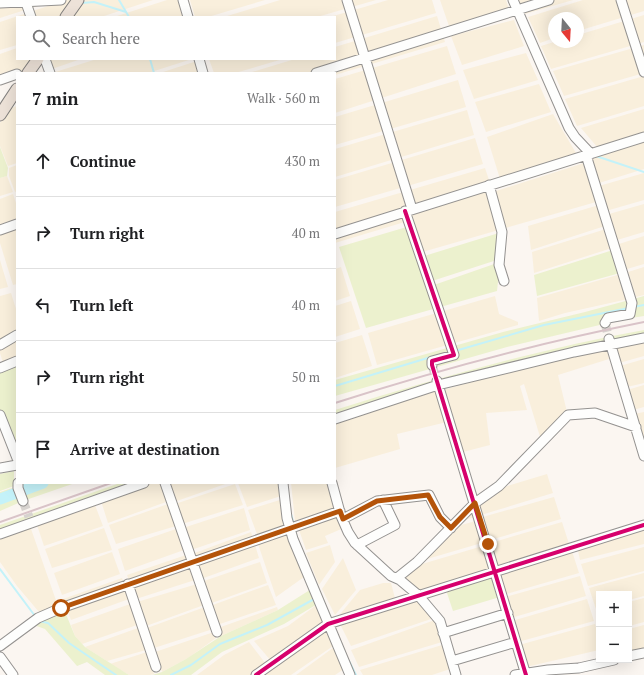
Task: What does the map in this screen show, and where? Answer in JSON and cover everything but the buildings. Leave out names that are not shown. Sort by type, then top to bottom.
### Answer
[{"type":"main road","points":[[67,16],[78,0]]},
{"type":"main road","points":[[26,72],[37,60]]},
{"type":"main road","points":[[0,115],[16,91]]},
{"type":"street","points":[[0,3],[61,0]]},
{"type":"street","points":[[183,0],[188,16]]},
{"type":"street","points":[[347,0],[409,210],[454,355],[432,361],[432,365]]},
{"type":"street","points":[[513,0],[569,128],[589,154],[632,303],[630,314],[608,318],[605,323]]},
{"type":"street","points":[[319,72],[549,0]]},
{"type":"street","points":[[621,0],[644,72]]},
{"type":"street","points":[[26,1],[31,16]]},
{"type":"street","points":[[45,60],[50,72]]},
{"type":"street","points":[[199,60],[203,72]]},
{"type":"street","points":[[0,80],[16,74]]},
{"type":"street","points":[[336,234],[644,138]]},
{"type":"street","points":[[489,185],[502,232],[499,265],[504,281]]},
{"type":"street","points":[[0,230],[16,224]]},
{"type":"street","points":[[0,345],[16,336]]},
{"type":"street","points":[[336,419],[438,383],[574,352],[610,342],[644,338]]},
{"type":"street","points":[[610,342],[644,456]]},
{"type":"street","points":[[0,368],[16,361]]},
{"type":"street","points":[[438,383],[526,674]]},
{"type":"street","points":[[396,578],[417,562],[475,503],[499,486],[568,415],[595,413],[636,427]]},
{"type":"street","points":[[0,415],[16,455]]},
{"type":"street","points":[[0,468],[16,465]]},
{"type":"street","points":[[18,484],[23,501]]},
{"type":"street","points":[[0,534],[30,520],[141,484]]},
{"type":"street","points":[[165,484],[217,632]]},
{"type":"street","points":[[283,484],[287,518],[299,556],[350,675]]},
{"type":"street","points":[[332,484],[341,515],[348,532],[357,545],[391,576],[396,578],[418,595],[440,621],[456,675]]},
{"type":"street","points":[[0,646],[38,618],[61,608],[192,561],[290,528],[341,515],[377,501],[428,495],[440,517],[451,528]]},
{"type":"street","points":[[357,545],[395,525],[383,500]]},
{"type":"street","points":[[256,675],[328,624],[644,525]]},
{"type":"street","points":[[128,584],[156,667]]},
{"type":"street","points":[[443,633],[508,613]]},
{"type":"street","points":[[452,661],[516,642]]},
{"type":"street","points":[[632,655],[644,653]]},
{"type":"street","points":[[0,657],[13,675]]},
{"type":"street","points":[[514,675],[548,670],[579,668],[601,663]]},
{"type":"shaded area","points":[[0,0],[56,0],[0,18]]},
{"type":"shaded area","points":[[66,0],[153,0],[104,16],[18,16]]},
{"type":"shaded area","points":[[167,0],[178,0],[184,16],[117,16]]},
{"type":"shaded area","points":[[190,0],[265,0],[211,16],[195,16]]},
{"type":"shaded area","points":[[280,0],[376,0],[320,16],[227,16]]},
{"type":"shaded area","points":[[388,0],[432,0],[436,13],[336,43],[336,16],[333,16]]},
{"type":"shaded area","points":[[440,0],[506,0],[509,10],[449,26]]},
{"type":"shaded area","points":[[519,0],[573,0],[525,14]]},
{"type":"shaded area","points":[[583,0],[644,0],[644,11],[584,29],[584,12],[548,12],[548,40],[540,43],[528,17]]},
{"type":"shaded area","points":[[644,15],[644,42],[551,69],[541,46],[548,44],[548,48],[584,48],[584,33]]},
{"type":"shaded area","points":[[437,16],[445,42],[336,75],[336,72],[252,72],[292,60],[336,60],[336,47]]},
{"type":"shaded area","points":[[16,17],[16,45],[0,50],[0,22]]},
{"type":"shaded area","points":[[514,20],[524,46],[462,65],[451,36]]},
{"type":"shaded area","points":[[644,45],[644,73],[564,96],[553,71]]},
{"type":"shaded area","points":[[447,46],[456,74],[336,113],[336,79]]},
{"type":"shaded area","points":[[16,48],[16,60],[37,60],[24,72],[16,72],[16,73],[0,80],[0,54]]},
{"type":"shaded area","points":[[526,53],[538,80],[474,99],[463,70]]},
{"type":"shaded area","points":[[44,60],[78,60],[49,70]]},
{"type":"shaded area","points":[[94,60],[189,60],[151,72],[55,72]]},
{"type":"shaded area","points":[[200,60],[204,72],[163,72]]},
{"type":"shaded area","points":[[209,60],[280,60],[238,72],[214,72]]},
{"type":"shaded area","points":[[644,76],[644,106],[577,126],[565,99]]},
{"type":"shaded area","points":[[458,80],[466,107],[336,145],[336,117]]},
{"type":"shaded area","points":[[539,84],[551,112],[486,132],[475,102]]},
{"type":"shaded area","points":[[16,106],[16,163],[8,166],[0,146],[0,123],[10,108]]},
{"type":"shaded area","points":[[644,109],[644,135],[598,148],[581,128]]},
{"type":"shaded area","points":[[467,110],[474,135],[336,177],[336,149]]},
{"type":"shaded area","points":[[553,114],[576,153],[501,182],[487,137]]},
{"type":"shaded area","points":[[475,138],[483,164],[336,207],[336,180]]},
{"type":"shaded area","points":[[644,141],[644,169],[599,183],[592,160],[594,155]]},
{"type":"shaded area","points":[[584,163],[596,202],[419,253],[408,221],[336,243],[336,212],[485,168],[493,192]]},
{"type":"shaded area","points":[[16,165],[15,192],[9,176],[9,168]]},
{"type":"shaded area","points":[[644,173],[644,200],[606,211],[599,186]]},
{"type":"shaded area","points":[[7,176],[13,192],[0,196],[0,178]]},
{"type":"shaded area","points":[[13,194],[16,203],[16,221],[0,227],[0,199]]},
{"type":"shaded area","points":[[644,204],[644,232],[617,240],[609,214]]},
{"type":"shaded area","points":[[599,205],[605,226],[531,250],[528,226]]},
{"type":"shaded area","points":[[16,228],[16,284],[13,285],[0,243],[0,234]]},
{"type":"shaded area","points":[[606,229],[612,248],[534,273],[532,252]]},
{"type":"shaded area","points":[[644,236],[644,264],[627,269],[619,244]]},
{"type":"shaded area","points":[[0,260],[8,287],[0,289]]},
{"type":"shaded area","points":[[341,267],[350,296],[336,301],[336,269]]},
{"type":"shaded area","points":[[644,267],[644,295],[636,297],[628,272]]},
{"type":"shaded area","points":[[621,274],[628,299],[565,313],[539,321],[537,298]]},
{"type":"shaded area","points":[[11,293],[16,309],[16,361],[4,366],[0,353],[0,296]]},
{"type":"shaded area","points":[[495,296],[499,314],[518,322],[518,325],[377,365],[368,333]]},
{"type":"shaded area","points":[[351,301],[360,329],[336,337],[336,306]]},
{"type":"shaded area","points":[[362,335],[372,366],[336,378],[336,343]]},
{"type":"shaded area","points":[[644,341],[644,356],[619,363],[614,347]]},
{"type":"shaded area","points":[[607,349],[609,359],[558,375],[567,412],[541,440],[524,384],[520,386],[527,410],[486,413],[490,445],[463,452],[443,390],[531,366]]},
{"type":"shaded area","points":[[644,359],[644,383],[627,387],[620,366]]},
{"type":"shaded area","points":[[644,385],[644,407],[633,410],[627,390]]},
{"type":"shaded area","points":[[437,391],[447,422],[397,434],[400,449],[336,468],[336,422]]},
{"type":"shaded area","points":[[644,412],[644,436],[640,437],[634,414]]},
{"type":"shaded area","points":[[547,474],[553,493],[455,523],[501,488]]},
{"type":"shaded area","points":[[150,484],[160,484],[166,502],[108,523],[101,501]]},
{"type":"shaded area","points":[[167,484],[225,484],[174,502]]},
{"type":"shaded area","points":[[235,484],[243,505],[182,524],[175,504]]},
{"type":"shaded area","points":[[238,484],[283,484],[284,495],[247,507]]},
{"type":"shaded area","points":[[291,484],[329,484],[335,508],[295,521]]},
{"type":"shaded area","points":[[554,497],[561,519],[487,541],[479,518]]},
{"type":"shaded area","points":[[283,499],[289,526],[258,537],[248,510]]},
{"type":"shaded area","points":[[168,504],[176,526],[116,544],[109,525]]},
{"type":"shaded area","points":[[95,505],[103,526],[44,546],[37,525]]},
{"type":"shaded area","points":[[244,508],[250,530],[191,550],[183,528]]},
{"type":"shaded area","points":[[340,512],[346,527],[325,536],[328,543],[306,550],[298,527]]},
{"type":"shaded area","points":[[479,520],[485,542],[417,562],[451,528]]},
{"type":"shaded area","points":[[562,522],[570,547],[495,572],[487,544]]},
{"type":"shaded area","points":[[642,525],[644,532],[644,544],[580,560],[577,546]]},
{"type":"shaded area","points":[[30,526],[58,606],[39,612],[17,586],[0,562],[0,536]]},
{"type":"shaded area","points":[[104,528],[112,550],[52,568],[45,549]]},
{"type":"shaded area","points":[[290,528],[304,577],[276,597],[257,541]]},
{"type":"shaded area","points":[[176,529],[184,550],[125,571],[118,549]]},
{"type":"shaded area","points":[[251,532],[259,558],[201,579],[192,554]]},
{"type":"shaded area","points":[[330,545],[335,562],[319,585],[306,553]]},
{"type":"shaded area","points":[[486,545],[494,570],[420,594],[398,579],[412,567]]},
{"type":"shaded area","points":[[644,547],[644,571],[588,586],[581,564]]},
{"type":"shaded area","points":[[571,548],[579,573],[503,595],[497,573]]},
{"type":"shaded area","points":[[112,552],[120,574],[62,595],[54,573]]},
{"type":"shaded area","points":[[186,555],[195,580],[136,599],[127,575]]},
{"type":"shaded area","points":[[343,558],[356,590],[335,615],[322,589]]},
{"type":"shaded area","points":[[260,562],[267,583],[209,604],[201,582]]},
{"type":"shaded area","points":[[644,573],[644,596],[632,599],[632,591],[596,591],[596,609],[589,588]]},
{"type":"shaded area","points":[[580,576],[586,596],[511,618],[505,597]]},
{"type":"shaded area","points":[[122,578],[129,599],[71,620],[63,599]]},
{"type":"shaded area","points":[[383,583],[391,583],[396,602],[336,619],[360,590]]},
{"type":"shaded area","points":[[197,584],[204,605],[146,626],[137,602]]},
{"type":"shaded area","points":[[268,585],[276,605],[217,625],[210,606]]},
{"type":"shaded area","points":[[427,597],[434,618],[351,646],[340,624]]},
{"type":"shaded area","points":[[644,598],[644,622],[632,625],[632,601]]},
{"type":"shaded area","points":[[587,599],[594,621],[518,642],[512,621]]},
{"type":"shaded area","points":[[319,603],[336,644],[291,675],[258,675],[272,662],[254,641],[288,626]]},
{"type":"shaded area","points":[[130,604],[137,625],[82,644],[75,636],[71,625]]},
{"type":"shaded area","points":[[205,607],[213,629],[154,648],[147,628]]},
{"type":"shaded area","points":[[277,607],[278,610],[221,636],[218,628]]},
{"type":"shaded area","points":[[435,620],[442,642],[359,667],[351,650]]},
{"type":"shaded area","points":[[595,624],[596,628],[596,651],[526,667],[519,645]]},
{"type":"shaded area","points":[[644,625],[644,649],[632,652],[632,628]]},
{"type":"shaded area","points":[[138,628],[146,650],[107,661],[85,647]]},
{"type":"shaded area","points":[[214,632],[216,638],[188,658],[162,672],[155,652]]},
{"type":"shaded area","points":[[249,642],[266,664],[252,675],[197,675],[224,655]]},
{"type":"shaded area","points":[[337,645],[347,667],[335,675],[296,675]]},
{"type":"shaded area","points":[[442,645],[450,669],[432,675],[363,675],[360,670]]},
{"type":"shaded area","points":[[147,652],[154,674],[129,675],[110,664]]},
{"type":"green space","points":[[0,147],[8,168],[7,176],[0,178]]},
{"type":"green space","points":[[410,226],[421,257],[502,232],[500,259],[429,282],[431,286],[500,262],[497,291],[366,328],[339,247]]},
{"type":"green space","points":[[613,250],[620,273],[537,296],[534,275]]},
{"type":"green space","points":[[644,296],[644,316],[625,319],[507,347],[336,396],[336,380],[503,332]]},
{"type":"green space","points":[[644,330],[644,338],[439,385],[336,419],[336,410],[411,387],[527,355]]},
{"type":"green space","points":[[16,364],[16,455],[0,415],[0,371]]},
{"type":"green space","points":[[14,471],[14,486],[0,491],[0,474]]},
{"type":"green space","points":[[24,484],[72,484],[23,501],[0,511],[0,492]]},
{"type":"green space","points":[[117,484],[140,484],[0,531],[0,525]]},
{"type":"green space","points":[[497,576],[500,597],[453,611],[446,590]]},
{"type":"green space","points":[[313,588],[319,603],[284,624],[222,652],[191,675],[152,675],[162,672],[186,659],[221,636],[278,610]]},
{"type":"green space","points":[[63,607],[75,636],[85,647],[129,675],[105,675],[87,662],[77,666],[45,629],[31,624]]},
{"type":"waterway","points":[[119,0],[128,16]]},
{"type":"waterway","points":[[82,3],[94,2],[126,12]]},
{"type":"waterway","points":[[150,60],[154,72]]},
{"type":"waterway","points":[[596,156],[644,172]]},
{"type":"waterway","points":[[633,307],[644,305]]},
{"type":"waterway","points":[[455,351],[544,325],[629,308]]},
{"type":"waterway","points":[[336,386],[431,357]]},
{"type":"waterway","points":[[0,499],[40,484]]},
{"type":"waterway","points":[[291,514],[294,525]]},
{"type":"waterway","points":[[295,529],[297,539]]},
{"type":"waterway","points":[[0,569],[35,616]]},
{"type":"waterway","points":[[171,675],[191,665],[220,644],[267,625],[316,598]]},
{"type":"waterway","points":[[39,621],[48,623],[69,643],[116,675]]},
{"type":"waterway","points":[[349,661],[356,675]]},
{"type":"tunnel","points":[[605,323],[609,339]]},
{"type":"tunnel","points":[[432,365],[437,381]]},
{"type":"tunnel","points":[[23,501],[29,517]]},
{"type":"railway","points":[[336,403],[412,379],[488,358],[644,322]]},
{"type":"railway","points":[[0,522],[108,484]]},
{"type":"cycle path","points":[[405,211],[454,355],[432,361],[432,365],[526,675]]},
{"type":"cycle path","points":[[256,675],[328,624],[644,525]]},
{"type":"route","points":[[61,608],[192,561],[340,511],[343,519],[377,501],[428,495],[440,517],[451,528],[475,503],[488,544]]}]
